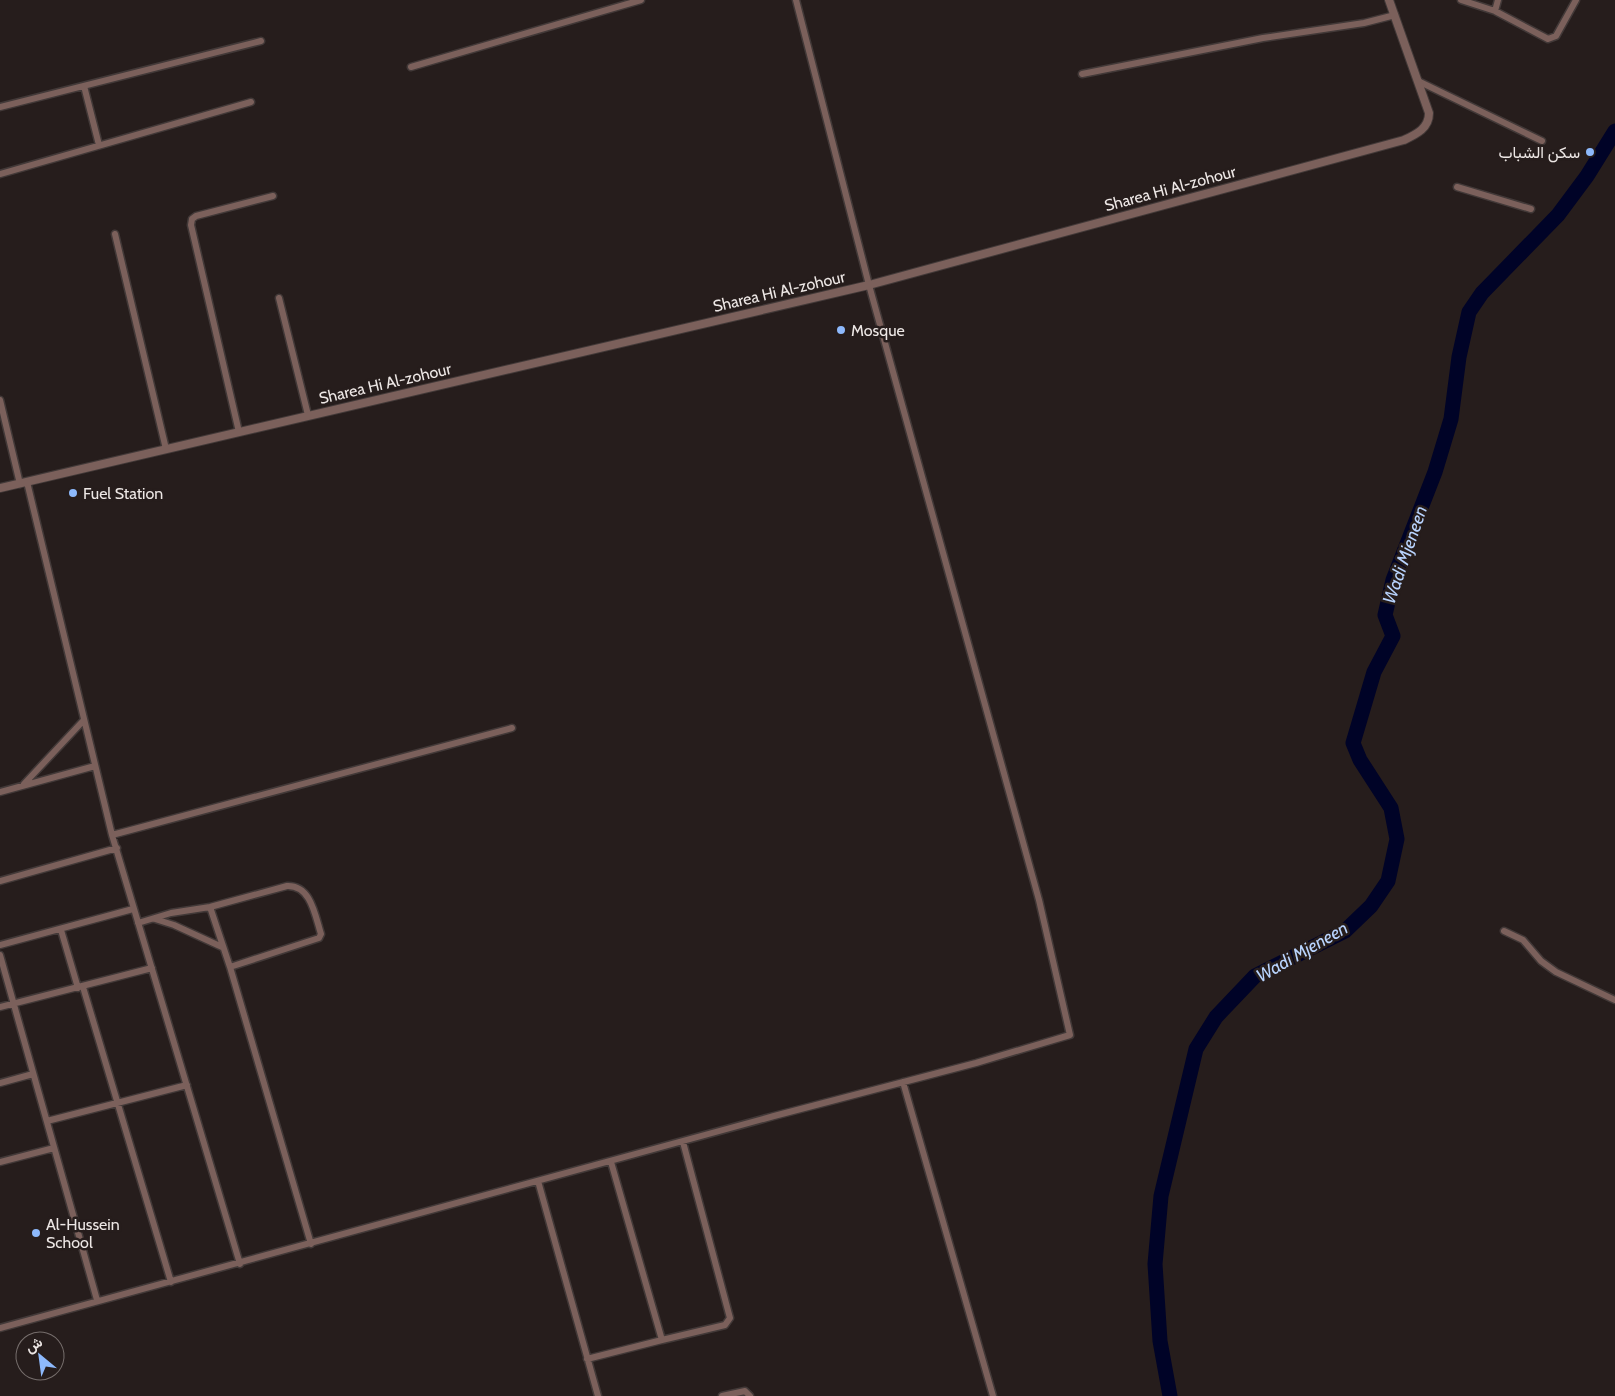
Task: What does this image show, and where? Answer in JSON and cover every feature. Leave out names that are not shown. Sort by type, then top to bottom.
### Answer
[{"type":"street","points":[[411,67],[641,0]]},
{"type":"street","points":[[0,1328],[97,1300],[240,1264],[1070,1035],[1039,900],[870,284],[796,0]]},
{"type":"street","name":"Sharea Hi Al-zohour","points":[[0,488],[870,284],[1404,140],[1418,134],[1429,119],[1429,107],[1390,0]]},
{"type":"street","points":[[1461,0],[1495,11],[1543,38],[1552,39],[1556,36],[1576,0]]},
{"type":"street","points":[[1495,11],[1498,0]]},
{"type":"street","points":[[1082,74],[1263,38],[1364,23],[1395,15]]},
{"type":"street","points":[[0,107],[261,41]]},
{"type":"street","points":[[1420,82],[1542,141]]},
{"type":"street","points":[[84,86],[99,145]]},
{"type":"street","points":[[0,174],[250,102]]},
{"type":"street","points":[[1457,187],[1531,209]]},
{"type":"street","points":[[239,432],[191,225],[192,219],[196,216],[273,196]]},
{"type":"street","points":[[115,234],[166,449]]},
{"type":"street","points":[[279,298],[308,415]]},
{"type":"street","points":[[0,400],[24,483],[112,835],[240,1264]]},
{"type":"street","points":[[23,785],[83,721]]},
{"type":"street","points":[[112,835],[512,728]]},
{"type":"street","points":[[0,792],[94,766]]},
{"type":"street","points":[[0,881],[116,848]]},
{"type":"street","points":[[138,923],[170,913],[210,907],[295,886],[306,892],[321,934],[316,940],[230,967]]},
{"type":"street","points":[[210,907],[230,967],[311,1244]]},
{"type":"street","points":[[0,945],[133,909]]},
{"type":"street","points":[[155,919],[174,925],[222,947]]},
{"type":"street","points":[[61,930],[81,987],[171,1282]]},
{"type":"street","points":[[1504,931],[1523,940],[1541,961],[1556,972],[1615,1000]]},
{"type":"street","points":[[0,955],[97,1300]]},
{"type":"street","points":[[0,1007],[152,968]]},
{"type":"street","points":[[0,1083],[33,1074]]},
{"type":"street","points":[[903,1082],[993,1396]]},
{"type":"street","points":[[47,1121],[187,1086]]},
{"type":"street","points":[[587,1359],[725,1325],[730,1318],[683,1142]]},
{"type":"street","points":[[0,1162],[54,1148]]},
{"type":"street","points":[[611,1162],[662,1340]]},
{"type":"street","points":[[538,1181],[598,1396]]},
{"type":"street","points":[[722,1396],[745,1391],[750,1396]]},
{"type":"waterway","name":"Wadi Mjeneen","points":[[1170,1396],[1160,1341],[1155,1264],[1161,1196],[1196,1049],[1216,1017],[1255,976],[1345,931],[1371,906],[1388,881],[1397,839],[1391,808],[1360,760],[1353,743],[1374,672],[1393,636],[1385,615],[1393,580],[1435,472],[1451,419],[1459,357],[1469,312],[1482,293],[1558,215],[1587,176],[1615,131]]},
{"type":"place","name":"سكن الشباب","points":[[1590,152]]},
{"type":"place","name":"Mosque","points":[[841,330]]},
{"type":"place","name":"Fuel Station","points":[[73,493]]},
{"type":"place","name":"Al-Hussein School","points":[[36,1233]]}]
